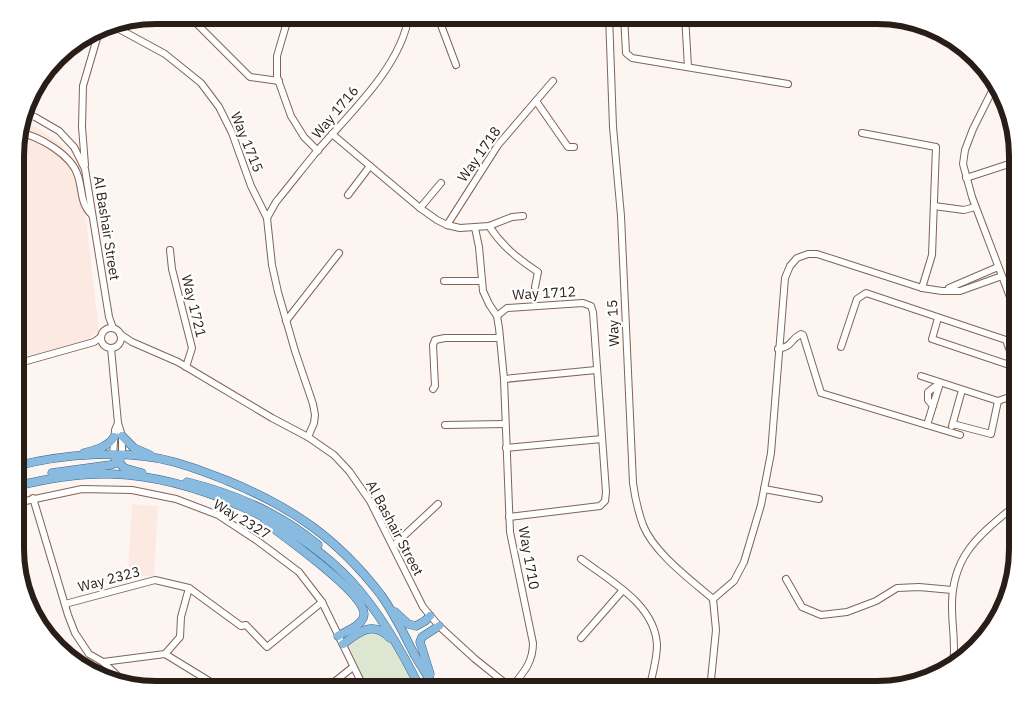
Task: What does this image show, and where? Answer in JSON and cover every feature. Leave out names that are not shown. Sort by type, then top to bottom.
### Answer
[{"type":"main road","points":[[24,464],[69,456],[105,445],[118,436],[134,448],[162,459],[198,469],[251,490],[294,512],[324,535],[351,561],[385,601],[408,624],[416,626],[430,616]]},
{"type":"main road","points":[[69,456],[162,459]]},
{"type":"main road","points":[[24,479],[69,470],[110,465],[118,457]]},
{"type":"main road","points":[[118,457],[130,471],[162,476],[208,487],[249,502],[275,515],[308,538],[344,570],[380,616],[416,681]]},
{"type":"main road","points":[[24,485],[70,476],[111,474],[140,477],[182,486],[247,509],[287,530],[317,550],[351,580]]},
{"type":"main road","points":[[247,509],[317,561],[338,579],[362,607],[364,614],[362,620],[356,626],[338,636]]},
{"type":"main road","points":[[385,601],[430,681]]},
{"type":"main road","points":[[432,681],[420,642],[422,638],[439,626]]},
{"type":"main road","points":[[342,644],[364,631],[374,628],[383,631],[401,651]]},
{"type":"street","points":[[197,24],[250,78],[279,81]]},
{"type":"street","points":[[286,24],[277,56],[279,81],[291,116],[304,136],[318,151]]},
{"type":"street","name":"Way 1716","points":[[267,218],[276,202],[380,78],[394,56],[405,24]]},
{"type":"street","points":[[443,24],[456,65]]},
{"type":"street","name":"Way 15","points":[[608,24],[613,127],[622,235],[632,483],[636,505],[644,528],[666,559],[713,599]]},
{"type":"street","points":[[625,24],[628,56],[788,84]]},
{"type":"street","points":[[686,24],[688,67]]},
{"type":"street","name":"Way 1715","points":[[118,29],[165,54],[200,83],[219,107],[232,133],[251,186],[267,218],[272,265],[286,321],[313,404],[314,424],[308,437]]},
{"type":"street","points":[[85,169],[82,133],[83,86],[97,37]]},
{"type":"street","name":"Way 1718","points":[[447,225],[498,145],[553,81]]},
{"type":"street","points":[[992,91],[973,129],[965,150],[963,164],[976,207],[1009,294]]},
{"type":"street","points":[[536,101],[568,147],[574,147]]},
{"type":"street","name":"Al Bashair Street","points":[[30,116],[59,131],[74,147],[85,169],[90,214],[110,329]]},
{"type":"street","points":[[68,140],[79,138],[82,133]]},
{"type":"street","points":[[862,133],[936,147],[932,255],[922,288]]},
{"type":"street","points":[[26,134],[38,138],[74,165],[78,174],[84,206],[90,214]]},
{"type":"street","points":[[332,134],[420,208],[436,220],[447,225],[460,228],[474,228],[489,226],[512,217],[523,216]]},
{"type":"street","points":[[966,178],[1009,164]]},
{"type":"street","points":[[348,195],[370,166]]},
{"type":"street","points":[[420,208],[441,183]]},
{"type":"street","points":[[934,206],[964,210],[976,207]]},
{"type":"street","points":[[489,226],[509,251],[538,272],[535,287]]},
{"type":"street","name":"Way 1710","points":[[474,228],[479,247],[482,281],[486,298],[497,316],[504,379],[510,532],[533,653],[528,668],[519,681]]},
{"type":"street","name":"Way 1721","points":[[170,250],[172,269],[192,348],[186,366]]},
{"type":"street","points":[[286,321],[339,253]]},
{"type":"street","points":[[711,681],[716,630],[713,599],[734,581],[744,562],[764,489],[771,453],[785,278],[790,266],[797,258],[808,254],[817,254],[922,288],[942,291],[960,291],[1002,276]]},
{"type":"street","points":[[942,291],[998,267]]},
{"type":"street","points":[[444,281],[482,281]]},
{"type":"street","points":[[841,347],[857,299],[866,293],[1006,340],[1009,347]]},
{"type":"street","name":"Way 1712","points":[[497,316],[507,308],[583,303],[591,306],[593,312],[606,492],[605,501],[600,506],[509,517]]},
{"type":"street","points":[[938,318],[932,339],[1009,364]]},
{"type":"street","points":[[24,362],[102,340],[110,329],[120,334],[118,345]]},
{"type":"street","name":"Al Bashair Street","points":[[120,334],[132,342],[186,366],[272,418],[308,437],[334,455],[349,471],[370,501],[423,607],[439,626],[475,659],[503,681]]},
{"type":"street","points":[[778,349],[789,346],[797,336],[803,335],[821,394],[960,435]]},
{"type":"street","points":[[432,389],[435,386],[433,345],[435,340],[445,338],[500,338]]},
{"type":"street","points":[[102,340],[111,348],[118,423],[115,430],[118,436],[118,457]]},
{"type":"street","points":[[111,348],[132,342]]},
{"type":"street","points":[[504,379],[596,370]]},
{"type":"street","points":[[921,376],[998,402],[1009,398]]},
{"type":"street","points":[[927,425],[933,406],[928,400],[928,392],[940,383]]},
{"type":"street","points":[[950,432],[962,390]]},
{"type":"street","points":[[953,424],[991,434],[998,402]]},
{"type":"street","points":[[445,425],[505,424]]},
{"type":"street","points":[[506,448],[602,438]]},
{"type":"street","name":"Way 2327","points":[[24,501],[82,489],[132,490],[176,500],[218,515],[259,542],[299,572],[322,602],[361,681]]},
{"type":"street","points":[[764,489],[819,499]]},
{"type":"street","name":"Way 2323","points":[[33,498],[75,633],[89,654],[103,662],[117,676]]},
{"type":"street","points":[[393,546],[438,504]]},
{"type":"street","points":[[953,658],[952,590],[962,558],[976,539],[1009,511]]},
{"type":"street","points":[[581,559],[623,590],[646,612],[653,624],[656,658],[651,681]]},
{"type":"street","points":[[786,579],[802,607],[821,615],[847,612],[876,601],[897,588],[919,587],[952,590]]},
{"type":"street","name":"Way 2323","points":[[65,604],[155,580],[189,588],[241,626],[246,625],[267,647],[322,602]]},
{"type":"street","points":[[165,654],[180,637],[181,617],[189,588]]},
{"type":"street","points":[[581,638],[623,590]]},
{"type":"street","points":[[103,662],[165,654],[209,681]]},
{"type":"street","points":[[336,681],[354,667]]},
{"type":"shaded area","points":[[27,124],[36,127],[61,144],[76,167],[83,194],[99,331],[83,343],[24,358],[24,155]]},
{"type":"shaded area","points":[[132,504],[158,506],[154,576],[128,575]]},
{"type":"green space","points":[[374,629],[390,638],[415,681],[361,681],[343,645]]}]
